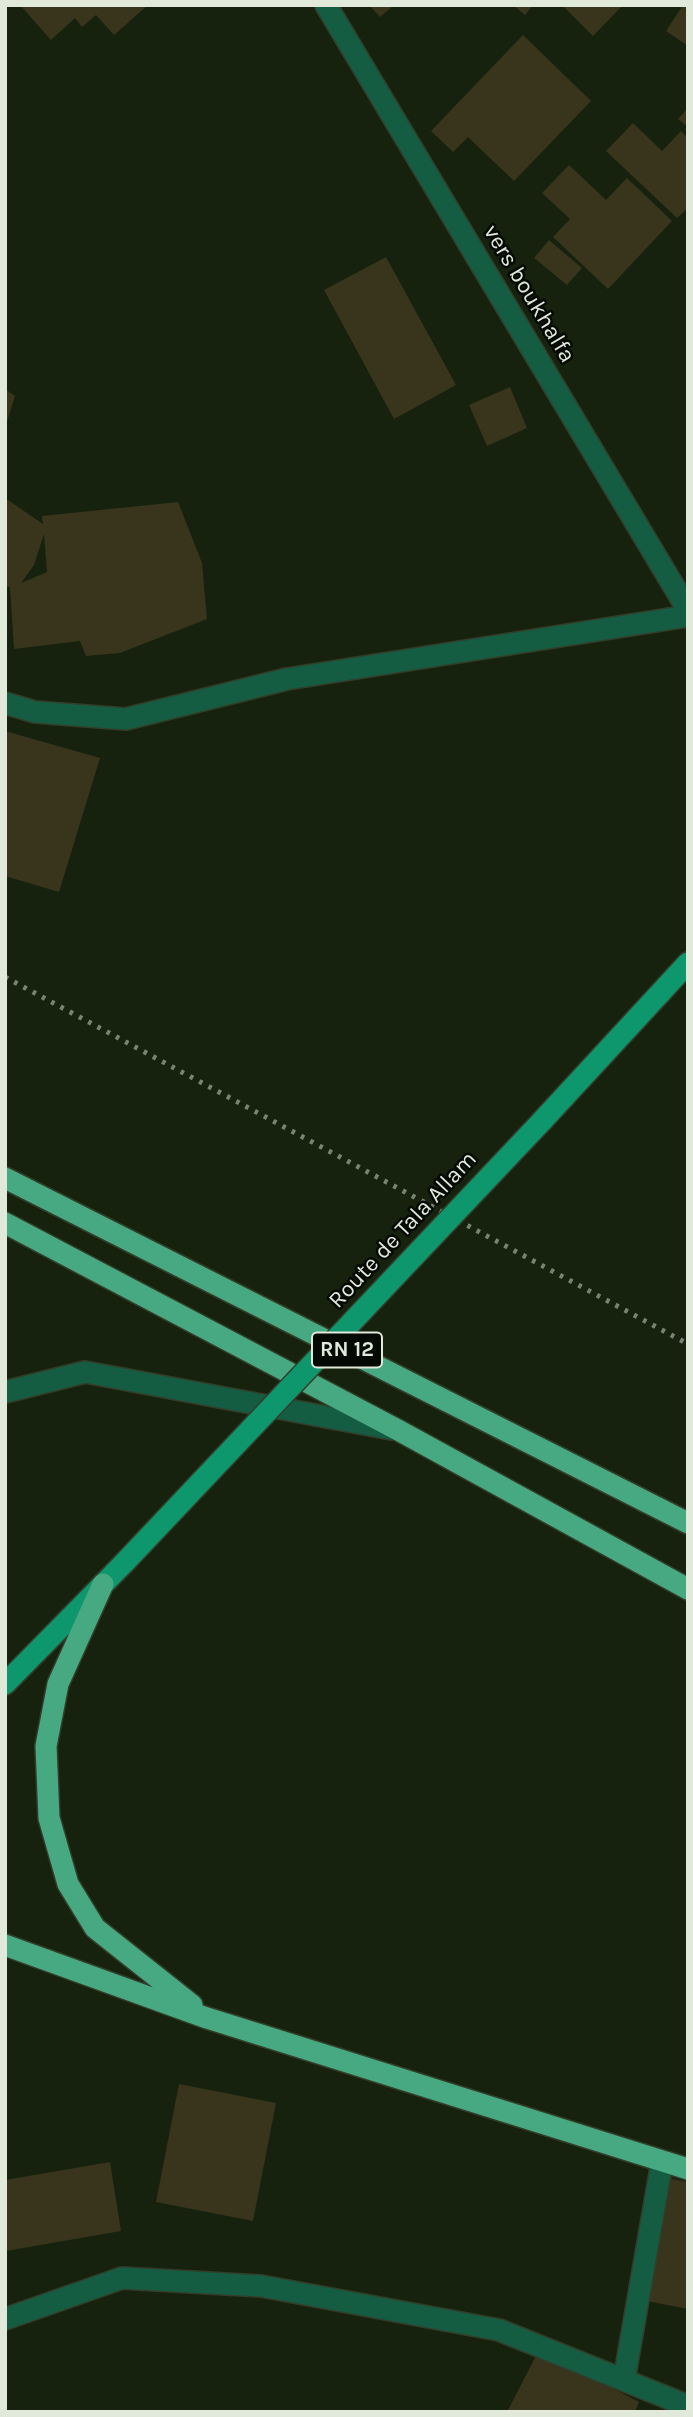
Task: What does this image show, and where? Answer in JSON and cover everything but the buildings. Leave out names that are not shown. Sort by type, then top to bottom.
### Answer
[{"type":"highway","name":"RN 12","points":[[5,1178],[688,1523]]},
{"type":"highway","name":"RN 12","points":[[5,1223],[398,1430],[688,1589]]},
{"type":"highway","points":[[103,1584],[58,1684],[46,1746],[49,1818],[68,1884],[95,1927],[207,2018]]},
{"type":"highway","points":[[5,1945],[207,2018],[688,2169]]},
{"type":"main road","name":"Route de Tala Allam","points":[[103,1584],[542,1121],[688,962]]},
{"type":"main road","points":[[5,1684],[103,1584]]},
{"type":"street","name":"vers boukhalfa","points":[[326,5],[688,610]]},
{"type":"street","points":[[5,703],[35,712],[126,719],[287,679],[688,616]]},
{"type":"street","points":[[5,1392],[85,1372],[398,1430]]},
{"type":"street","points":[[624,2380],[662,2162]]},
{"type":"street","points":[[5,2319],[122,2278],[261,2286],[499,2330],[688,2406]]},
{"type":"railway","points":[[5,977],[688,1344]]}]
